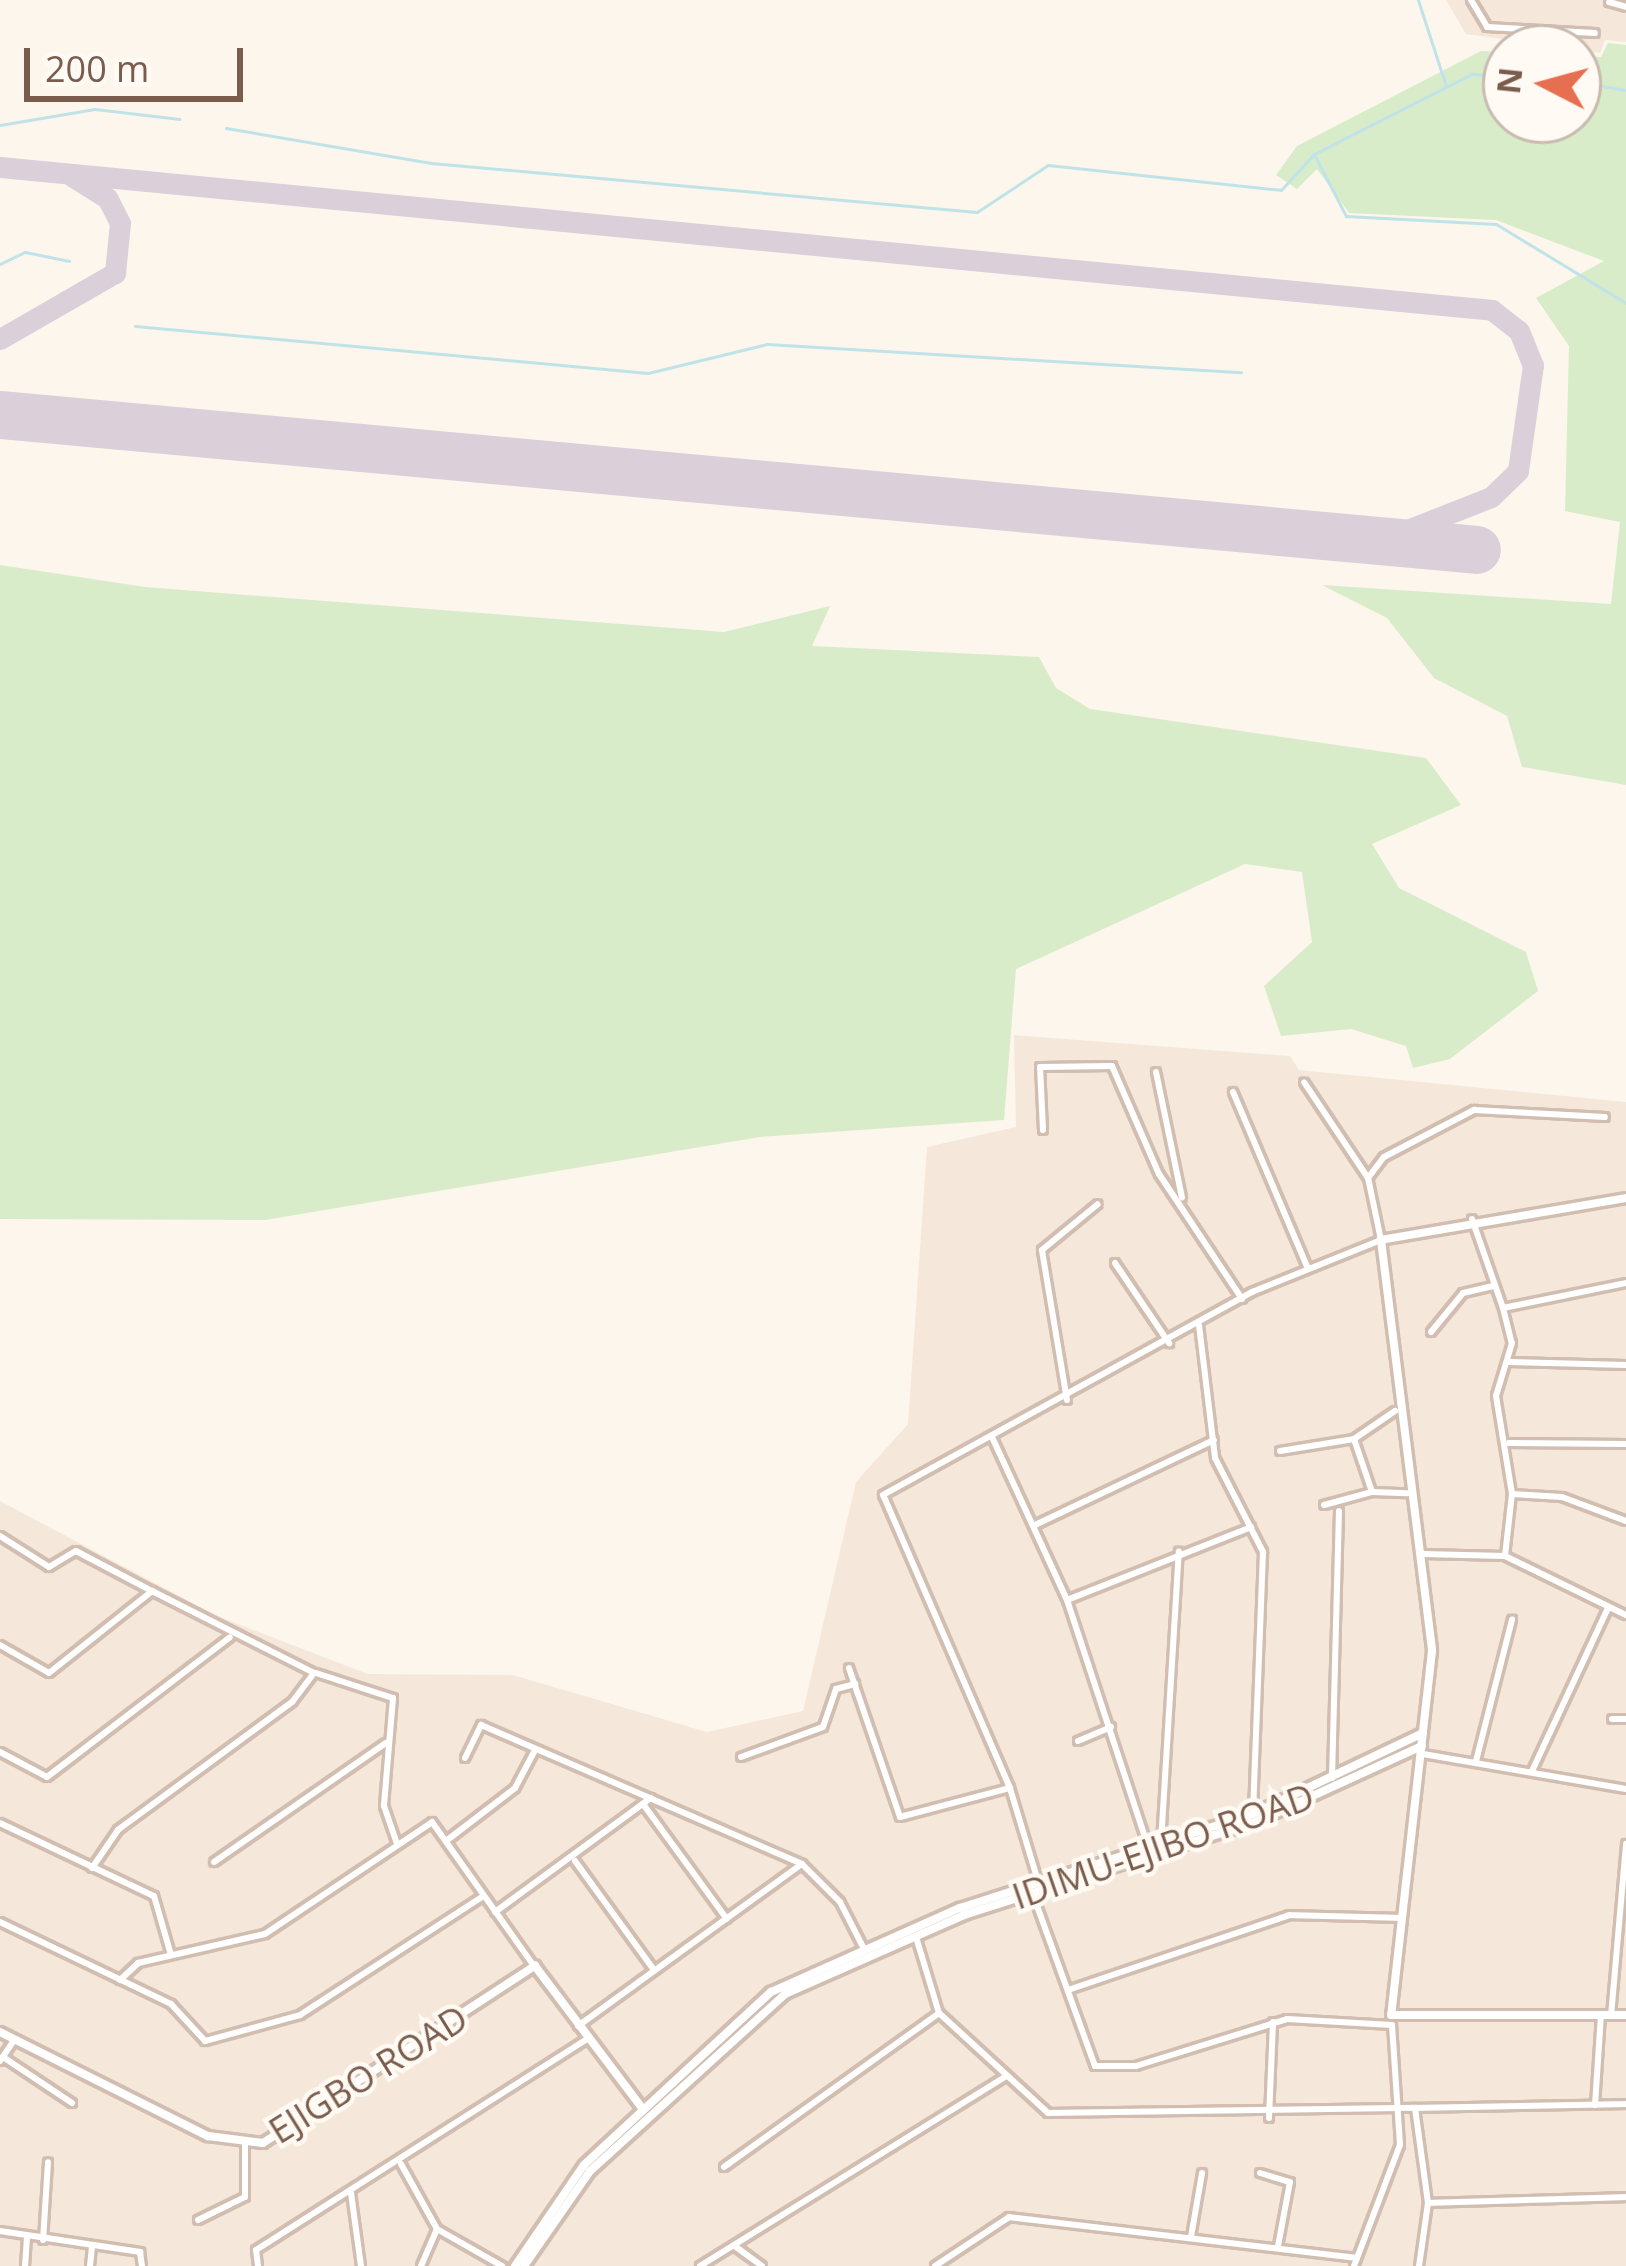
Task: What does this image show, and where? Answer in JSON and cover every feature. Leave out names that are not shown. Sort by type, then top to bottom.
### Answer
[{"type":"main road","points":[[1626,1198],[1472,1219],[1382,1240],[1395,1411],[1407,1493],[1423,1554],[1425,1732],[1392,2020],[1626,2015]]},
{"type":"main road","name":"IDIMU-EJIBO ROAD","points":[[519,2266],[645,2110],[771,1992],[863,1947],[1038,1881],[1148,1847],[1185,1841],[1271,1810],[1425,1732]]},
{"type":"main road","name":"IDIMU-EJIBO ROAD","points":[[645,2110],[777,1999],[916,1936],[1271,1810],[1423,1749]]},
{"type":"main road","points":[[535,1966],[645,2110]]},
{"type":"main road","name":"EJIGBO ROAD","points":[[0,2032],[245,2144],[282,2136],[535,1966]]},
{"type":"street","points":[[1610,2],[1626,7]]},
{"type":"street","points":[[1043,1130],[1040,1067],[1106,1063],[1242,1299]]},
{"type":"street","points":[[1156,1072],[1182,1197]]},
{"type":"street","points":[[1038,1881],[1010,1788],[882,1505],[890,1490],[1067,1400],[1242,1299],[1307,1266],[1382,1240],[1368,1178],[1304,1082]]},
{"type":"street","points":[[1234,1092],[1307,1266]]},
{"type":"street","points":[[1368,1178],[1384,1156],[1474,1110],[1605,1117]]},
{"type":"street","points":[[1067,1400],[1042,1250],[1098,1204]]},
{"type":"street","points":[[1472,1219],[1503,1308],[1509,1362],[1496,1396],[1509,1443],[1512,1494],[1505,1556]]},
{"type":"street","points":[[1115,1263],[1169,1343]]},
{"type":"street","points":[[1503,1308],[1626,1282]]},
{"type":"street","points":[[1431,1332],[1463,1293],[1493,1286]]},
{"type":"street","points":[[1199,1325],[1214,1440],[1251,1527],[1265,1580],[1253,1814]]},
{"type":"street","points":[[1509,1362],[1626,1365]]},
{"type":"street","points":[[1280,1451],[1354,1439],[1395,1411]]},
{"type":"street","points":[[992,1437],[1067,1600],[1148,1847]]},
{"type":"street","points":[[1354,1439],[1372,1492]]},
{"type":"street","points":[[1035,1525],[1214,1440]]},
{"type":"street","points":[[1509,1443],[1626,1444]]},
{"type":"street","points":[[1324,1505],[1372,1492],[1407,1493]]},
{"type":"street","points":[[1512,1494],[1562,1497],[1626,1521]]},
{"type":"street","points":[[1332,1778],[1339,1510]]},
{"type":"street","points":[[1067,1600],[1251,1527]]},
{"type":"street","points":[[0,1536],[49,1567],[76,1551],[230,1637],[314,1673],[394,1698],[386,1743],[385,1815],[397,1843]]},
{"type":"street","points":[[1161,1844],[1179,1552]]},
{"type":"street","points":[[1423,1554],[1505,1556],[1626,1616]]},
{"type":"street","points":[[0,1645],[49,1673],[152,1591]]},
{"type":"street","points":[[1532,1771],[1608,1608]]},
{"type":"street","points":[[1476,1762],[1512,1620]]},
{"type":"street","points":[[0,1752],[47,1777],[230,1637]]},
{"type":"street","points":[[850,1668],[900,1817],[1010,1788]]},
{"type":"street","points":[[92,1868],[118,1830],[292,1702],[314,1673]]},
{"type":"street","points":[[741,1757],[823,1727],[836,1689],[855,1684]]},
{"type":"street","points":[[1612,1719],[1626,1719]]},
{"type":"street","points":[[465,1758],[476,1725],[802,1864],[840,1902],[863,1947]]},
{"type":"street","points":[[1078,1741],[1111,1727]]},
{"type":"street","points":[[214,1862],[386,1743]]},
{"type":"street","points":[[1423,1749],[1626,1790]]},
{"type":"street","points":[[446,1841],[515,1788],[533,1752]]},
{"type":"street","points":[[494,1912],[574,1861],[651,1798]]},
{"type":"street","points":[[643,1804],[727,1919]]},
{"type":"street","points":[[120,1980],[130,1965],[265,1934],[432,1822],[480,1898],[535,1966]]},
{"type":"street","points":[[0,1823],[154,1896],[171,1955]]},
{"type":"street","points":[[1595,2105],[1623,1921],[1626,1844]]},
{"type":"street","points":[[574,1861],[654,1971]]},
{"type":"street","points":[[578,2026],[802,1864]]},
{"type":"street","points":[[935,2266],[998,2218],[1278,2246],[1356,2262],[1397,2162],[1404,2105],[1392,2020],[1273,2022],[1136,2066],[1095,2066],[1032,1892]]},
{"type":"street","points":[[0,1922],[171,2004],[199,2039],[272,2026],[480,1898]]},
{"type":"street","points":[[1068,1990],[1288,1916],[1401,1918]]},
{"type":"street","points":[[916,1936],[939,2013],[1048,2113],[1269,2118],[1404,2105],[1626,2104]]},
{"type":"street","points":[[724,2168],[939,2013]]},
{"type":"street","points":[[1269,2118],[1273,2022]]},
{"type":"street","points":[[258,2266],[256,2250],[400,2164],[587,2038]]},
{"type":"street","points":[[14,2040],[1,2059],[72,2103]]},
{"type":"street","points":[[700,2266],[1006,2076]]},
{"type":"street","points":[[1415,2108],[1428,2203],[1419,2266]]},
{"type":"street","points":[[198,2220],[245,2198],[245,2144]]},
{"type":"street","points":[[43,2240],[48,2162]]},
{"type":"street","points":[[400,2164],[437,2229],[502,2266]]},
{"type":"street","points":[[1191,2237],[1202,2173]]},
{"type":"street","points":[[1260,2173],[1290,2182],[1278,2246]]},
{"type":"street","points":[[351,2193],[361,2266]]},
{"type":"street","points":[[1428,2203],[1626,2197]]},
{"type":"street","points":[[421,2266],[437,2229]]},
{"type":"street","points":[[0,2230],[140,2252],[142,2266]]},
{"type":"street","points":[[25,2266],[27,2237]]},
{"type":"street","points":[[736,2247],[762,2266]]},
{"type":"street","points":[[91,2266],[92,2248]]},
{"type":"shaded area","points":[[1446,0],[1626,0],[1626,42],[1605,40],[1602,48],[1602,24],[1482,24],[1482,36],[1466,34]]},
{"type":"shaded area","points":[[1014,1035],[1290,1056],[1299,1070],[1626,1102],[1626,2266],[0,2266],[0,1501],[217,1616],[368,1674],[513,1675],[707,1732],[803,1711],[856,1482],[908,1424],[927,1147],[1016,1127]]},
{"type":"green space","points":[[1608,43],[1626,45],[1626,785],[1522,767],[1507,716],[1434,678],[1387,618],[1322,585],[1611,604],[1620,522],[1565,511],[1569,346],[1536,298],[1604,261],[1496,220],[1349,213],[1317,169],[1297,189],[1276,175],[1297,146],[1481,51],[1482,144],[1602,144],[1602,55]]},
{"type":"green space","points":[[0,565],[145,587],[724,632],[830,606],[812,646],[1039,657],[1056,688],[1090,709],[1426,758],[1461,805],[1372,844],[1399,888],[1526,952],[1538,991],[1450,1059],[1413,1068],[1406,1046],[1351,1029],[1281,1036],[1264,986],[1312,942],[1302,872],[1245,864],[1016,969],[1004,1120],[760,1137],[265,1220],[0,1219]]},
{"type":"waterway","points":[[1418,0],[1446,86]]},
{"type":"waterway","points":[[226,128],[431,163],[977,212],[1048,165],[1281,190],[1314,154],[1472,74],[1482,75]]},
{"type":"waterway","points":[[1602,86],[1626,90]]},
{"type":"waterway","points":[[0,125],[95,109],[179,119]]},
{"type":"waterway","points":[[1315,156],[1346,216],[1496,224],[1626,303]]},
{"type":"waterway","points":[[0,264],[25,252],[69,261]]},
{"type":"waterway","points":[[135,326],[648,373],[767,344],[1241,372]]},
{"type":"taxiway","points":[[0,167],[1492,310],[1519,331],[1533,365],[1518,471],[1491,497],[1374,543]]},
{"type":"taxiway","points":[[0,339],[115,273],[120,223],[107,198],[73,177]]},
{"type":"runway","points":[[0,415],[1477,550]]}]
